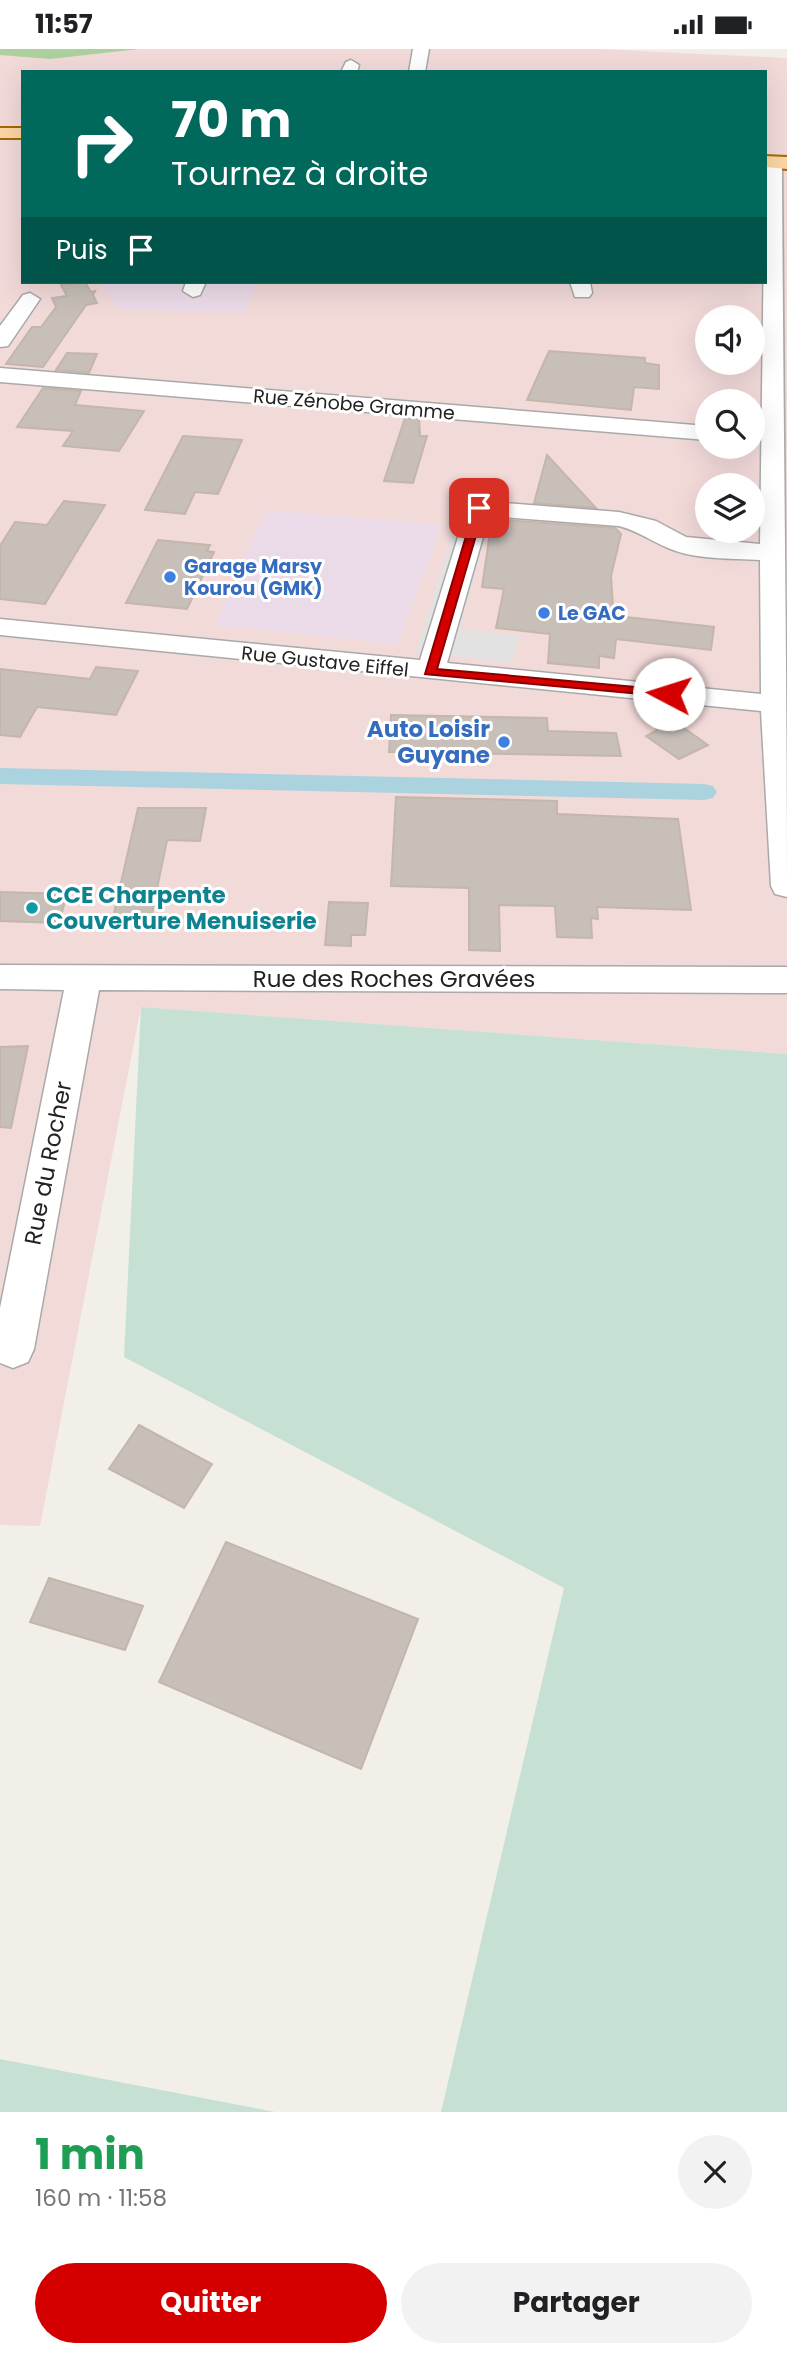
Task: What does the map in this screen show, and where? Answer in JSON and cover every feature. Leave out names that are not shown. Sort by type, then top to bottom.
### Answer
[{"type":"main road","points":[[0,133],[21,133]]},
{"type":"street","points":[[417,70],[421,49]]},
{"type":"street","points":[[764,389],[775,162]]},
{"type":"street","points":[[0,341],[30,299]]},
{"type":"street","name":"Rue Zénobe Gramme","points":[[0,375],[695,432]]},
{"type":"street","points":[[764,459],[782,612],[779,697],[787,885]]},
{"type":"street","points":[[430,672],[479,508],[619,519],[647,526],[678,543],[706,549],[775,552]]},
{"type":"street","name":"Rue Gustave Eiffel","points":[[0,627],[430,672],[779,697]]},
{"type":"street","name":"Rue des Roches Gravées","points":[[0,978],[787,980]]},
{"type":"street","name":"Rue du Rocher","points":[[13,1349],[84,978]]},
{"type":"shaded area","points":[[0,49],[598,49],[787,58],[787,1054],[141,1007],[40,1526],[0,1525]]},
{"type":"shaded area","points":[[102,284],[258,284],[244,313],[118,309]]},
{"type":"shaded area","points":[[466,491],[497,494],[460,629],[519,636],[512,663],[416,652]]},
{"type":"shaded area","points":[[266,510],[442,525],[398,644],[215,625]]},
{"type":"green space","points":[[0,49],[139,49],[50,59],[0,55]]},
{"type":"green space","points":[[141,1007],[787,1054],[787,2112],[441,2112],[564,1588],[124,1357]]},
{"type":"green space","points":[[0,2059],[275,2112],[0,2112]]},
{"type":"building","points":[[86,284],[91,292],[95,291],[93,295],[97,303],[86,305],[43,367],[6,364],[32,327],[41,327],[56,307],[52,298],[67,296],[61,285]]},
{"type":"building","points":[[549,351],[645,358],[645,363],[659,365],[659,389],[634,387],[631,410],[527,400]]},
{"type":"building","points":[[67,353],[97,354],[89,373],[56,370]]},
{"type":"building","points":[[43,388],[81,391],[75,405],[144,411],[119,451],[63,446],[73,431],[17,427]]},
{"type":"building","points":[[405,418],[419,419],[420,436],[427,436],[413,483],[384,481]]},
{"type":"building","points":[[183,436],[242,440],[218,494],[195,492],[185,514],[145,510]]},
{"type":"building","points":[[547,455],[596,508],[534,503]]},
{"type":"building","points":[[64,501],[105,505],[45,604],[0,599],[0,546],[15,522],[47,525]]},
{"type":"building","points":[[492,519],[615,528],[621,534],[611,576],[613,607],[618,607],[617,616],[714,627],[711,650],[616,639],[614,658],[599,656],[599,668],[548,663],[550,634],[496,628],[504,589],[482,587]]},
{"type":"building","name":"Garage Marsy Kourou (GMK)","points":[[158,540],[210,545],[207,551],[214,552],[187,609],[126,603]]},
{"type":"building","points":[[96,667],[138,671],[116,715],[37,707],[20,737],[0,735],[0,669],[90,679]]},
{"type":"building","name":"Auto Loisir Guyane","points":[[391,715],[547,718],[548,731],[616,733],[621,756],[389,752]]},
{"type":"building","points":[[674,721],[708,745],[679,759],[646,736]]},
{"type":"building","points":[[396,797],[557,801],[557,814],[678,819],[691,910],[597,907],[598,919],[591,918],[592,938],[557,937],[555,906],[499,905],[500,951],[469,950],[469,888],[391,886]]},
{"type":"building","points":[[138,808],[206,808],[200,841],[167,840],[150,923],[112,922]]},
{"type":"building","name":"CCE Charpente Couverture Menuiserie","points":[[0,892],[67,894],[59,923],[0,921]]},
{"type":"building","points":[[329,902],[368,903],[365,935],[351,935],[351,946],[325,945]]},
{"type":"building","points":[[28,1046],[11,1128],[0,1127],[0,1047]]},
{"type":"building","points":[[139,1425],[212,1464],[184,1508],[109,1469]]},
{"type":"building","points":[[226,1542],[418,1619],[361,1769],[159,1682]]},
{"type":"building","points":[[49,1578],[143,1606],[125,1650],[30,1622]]},
{"type":"waterway","points":[[0,776],[704,792]]},
{"type":"place","name":"Garage Marsy Kourou (GMK)","points":[[170,577]]},
{"type":"place","name":"Le GAC","points":[[544,613]]},
{"type":"place","name":"Auto Loisir Guyane","points":[[504,742]]},
{"type":"place","name":"CCE Charpente Couverture Menuiserie","points":[[32,908]]},
{"type":"route","points":[[479,508],[430,672],[669,694]]}]
